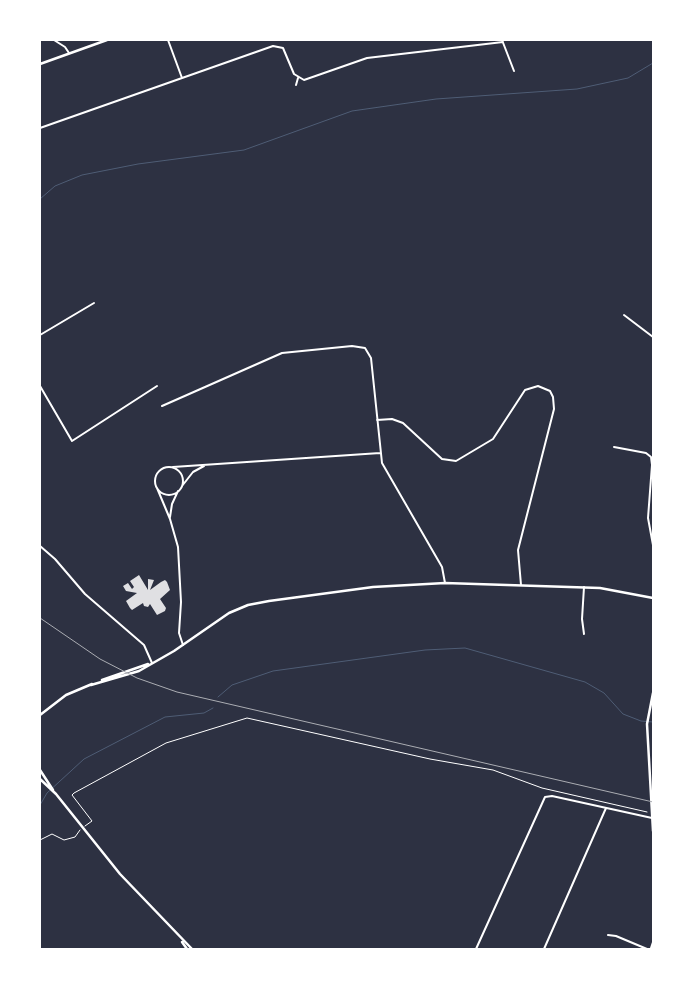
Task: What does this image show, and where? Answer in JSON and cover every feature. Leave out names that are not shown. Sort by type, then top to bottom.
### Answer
[{"type":"main road","points":[[40,64],[107,40]]},
{"type":"main road","points":[[40,715],[66,695],[152,662],[183,645],[229,613],[254,603],[374,587],[445,583],[584,587],[618,590],[653,598]]},
{"type":"main road","points":[[653,693],[647,718],[653,829]]},
{"type":"main road","points":[[40,770],[56,794],[120,874],[187,949]]},
{"type":"main road","points":[[40,778],[50,786]]},
{"type":"main road","points":[[178,937],[192,949]]},
{"type":"main road","points":[[651,949],[653,943]]},
{"type":"street","points":[[54,40],[65,47],[69,53]]},
{"type":"street","points":[[168,40],[182,78]]},
{"type":"street","points":[[298,78],[309,78],[367,58],[502,41],[514,72]]},
{"type":"street","points":[[40,128],[265,48],[277,46],[285,51],[298,78],[296,85]]},
{"type":"street","points":[[40,335],[94,303]]},
{"type":"street","points":[[624,315],[653,337]]},
{"type":"street","points":[[162,406],[282,353],[357,346],[368,350],[371,358],[380,453],[387,473],[442,567],[445,583]]},
{"type":"street","points":[[40,386],[72,441],[158,386]]},
{"type":"street","points":[[378,420],[392,419],[403,422],[440,458],[447,461],[456,461],[493,438],[525,390],[538,386],[550,391],[554,398],[554,409],[518,550],[521,585]]},
{"type":"street","points":[[614,447],[646,453],[651,457],[648,518],[653,545]]},
{"type":"street","points":[[183,645],[179,633],[179,555],[170,520],[156,488],[155,483],[159,472],[173,467],[380,453]]},
{"type":"street","points":[[170,520],[170,508],[179,490],[197,469],[209,464]]},
{"type":"street","points":[[173,467],[181,475],[182,486]]},
{"type":"street","points":[[156,488],[170,494],[179,490]]},
{"type":"street","points":[[40,546],[55,559],[85,594],[144,645],[152,662]]},
{"type":"street","points":[[584,587],[582,619],[584,634]]},
{"type":"street","points":[[476,949],[544,798],[552,796],[652,818]]},
{"type":"street","points":[[544,949],[606,808]]},
{"type":"street","points":[[608,935],[616,936],[646,949]]},
{"type":"path","points":[[89,823],[92,821],[72,795],[75,792],[110,775],[166,742],[247,718],[430,759],[493,770],[542,788],[646,812]]},
{"type":"path","points":[[40,840],[52,834],[64,840],[75,837],[77,832]]},
{"type":"building","points":[[139,575],[148,590],[148,579],[154,580],[150,590],[165,580],[167,582],[170,590],[160,599],[166,608],[165,611],[157,615],[150,604],[148,607],[144,606],[143,603],[132,610],[130,608],[126,601],[137,593],[126,591],[123,586],[128,583],[132,589],[134,587],[130,581]]},
{"type":"waterway","points":[[40,199],[55,186],[82,175],[138,164],[244,150],[352,111],[436,99],[577,89],[628,78],[653,63]]},
{"type":"waterway","points":[[218,697],[232,685],[273,671],[425,650],[465,648],[585,682],[604,693],[623,714],[641,721],[653,722]]},
{"type":"waterway","points":[[40,805],[47,793],[84,759],[165,717],[204,713],[213,708]]},
{"type":"railway","points":[[40,618],[100,659],[137,678],[177,692],[653,802]]}]
